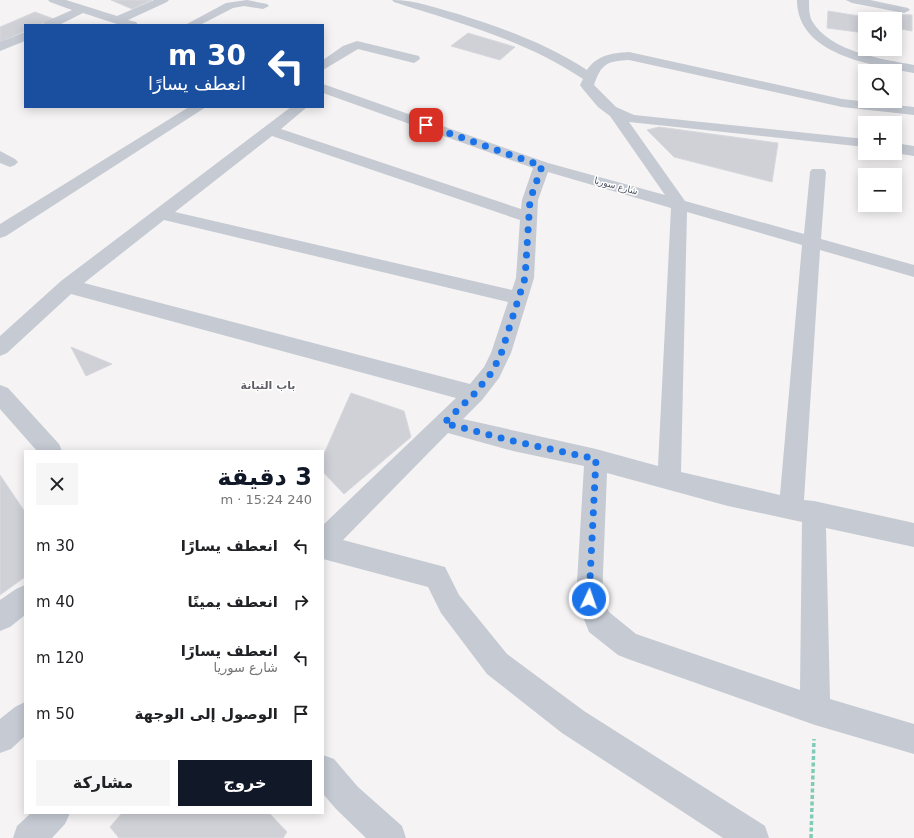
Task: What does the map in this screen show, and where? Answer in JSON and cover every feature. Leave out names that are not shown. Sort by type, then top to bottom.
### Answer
[{"type":"street","points":[[54,0],[129,24]]},
{"type":"street","points":[[118,20],[163,0]]},
{"type":"street","points":[[398,0],[529,44],[555,55],[590,77]]},
{"type":"street","points":[[802,0],[806,21],[815,33],[830,45],[856,55],[914,69]]},
{"type":"street","points":[[852,0],[903,5],[914,3]]},
{"type":"street","points":[[193,24],[230,5],[244,3],[262,6]]},
{"type":"street","points":[[51,24],[84,10]]},
{"type":"street","points":[[0,47],[24,36]]},
{"type":"street","points":[[324,65],[347,49],[357,45],[414,59]]},
{"type":"street","points":[[858,142],[798,135],[692,126],[628,118],[615,113],[604,105],[587,85],[594,66],[599,62],[615,57],[629,56],[842,103],[914,110]]},
{"type":"street","name":"شارع سوريا","points":[[324,89],[542,166],[914,271]]},
{"type":"street","points":[[0,232],[197,108]]},
{"type":"street","points":[[0,348],[68,286],[299,108]]},
{"type":"street","points":[[615,113],[679,204],[669,478]]},
{"type":"street","points":[[269,130],[528,217]]},
{"type":"street","points":[[902,149],[914,151]]},
{"type":"street","points":[[324,541],[474,394],[492,372],[501,354],[525,278],[530,200],[542,166]]},
{"type":"street","points":[[815,710],[802,510],[801,401],[811,242],[818,172]]},
{"type":"street","points":[[160,214],[519,298]]},
{"type":"street","points":[[68,286],[474,394]]},
{"type":"street","points":[[0,394],[50,450]]},
{"type":"street","points":[[444,423],[513,441],[596,459],[728,495],[914,535]]},
{"type":"street","points":[[596,459],[589,599],[599,622],[628,645],[815,710],[914,739]]},
{"type":"street","points":[[324,547],[436,576],[450,604],[497,664],[573,722],[693,801],[753,838]]},
{"type":"street","points":[[0,617],[24,599]]},
{"type":"street","points":[[0,738],[24,718]]},
{"type":"street","points":[[324,771],[347,798],[390,838]]},
{"type":"street","points":[[29,838],[53,814]]},
{"type":"path","points":[[811,838],[815,710]]},
{"type":"building","points":[[111,0],[152,0],[132,9]]},
{"type":"building","points":[[828,11],[858,16],[858,32],[827,28]]},
{"type":"building","points":[[35,12],[54,19],[42,24],[24,24],[24,31],[0,42],[0,27]]},
{"type":"building","points":[[902,15],[912,15],[912,31],[902,29]]},
{"type":"building","points":[[468,33],[515,47],[500,60],[451,46]]},
{"type":"building","points":[[659,127],[778,143],[772,182],[674,157],[647,130]]},
{"type":"building","points":[[71,347],[112,364],[86,376]]},
{"type":"building","points":[[351,393],[404,411],[411,437],[344,494],[324,473],[324,454]]},
{"type":"building","points":[[0,475],[24,511],[24,578],[0,595]]},
{"type":"building","points":[[121,814],[270,814],[287,832],[283,838],[119,838],[110,827]]},
{"type":"district","name":"باب التبانة","points":[[268,385]]},
{"type":"route","points":[[426,125],[542,166],[530,200],[525,278],[501,354],[492,372],[474,394],[444,423],[513,441],[596,459],[589,599]]}]
